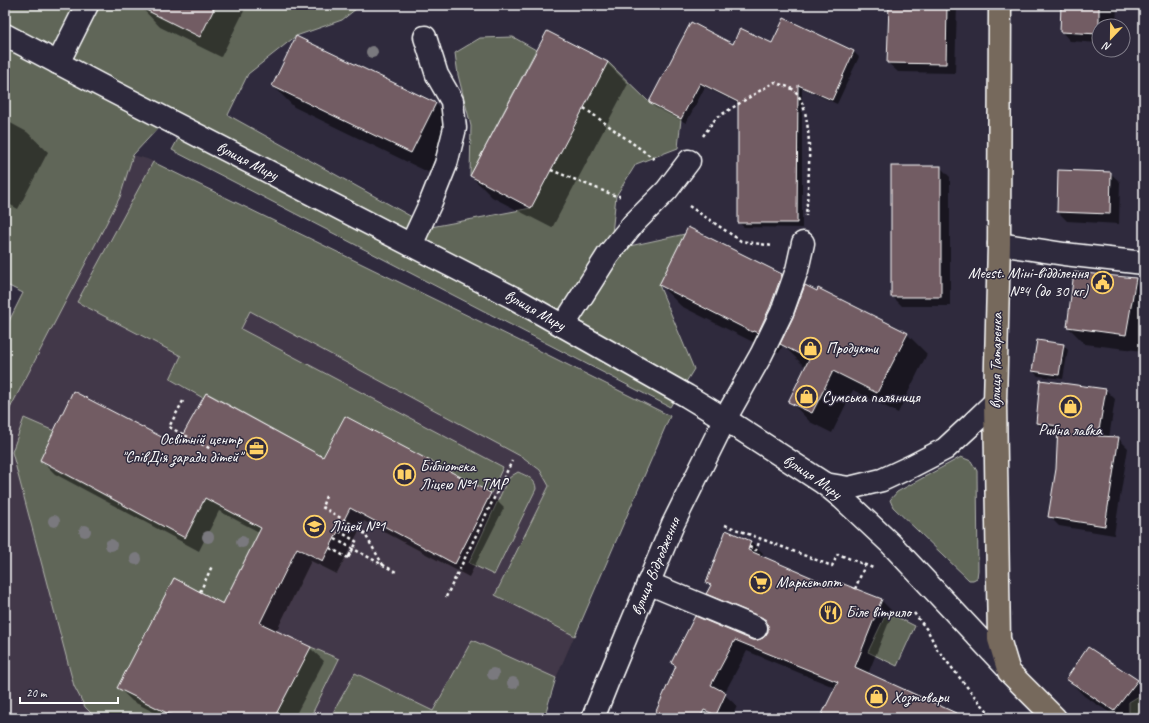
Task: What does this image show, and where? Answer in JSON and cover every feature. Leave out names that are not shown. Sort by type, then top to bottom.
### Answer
[{"type":"main road","name":"вулиця Татаренка","points":[[1000,5],[999,244],[995,402],[999,639],[1007,668]]},
{"type":"main road","points":[[1007,668],[1009,672],[1055,718]]},
{"type":"street","points":[[58,63],[87,5]]},
{"type":"street","name":"вулиця Миру","points":[[5,35],[512,297],[725,419],[825,484],[842,498],[891,544],[1007,668]]},
{"type":"street","points":[[411,245],[446,164],[455,128],[452,101],[437,75],[425,37]]},
{"type":"street","points":[[563,326],[608,255],[633,224],[667,190],[689,161]]},
{"type":"street","name":"вулиця Відродження","points":[[593,718],[673,524],[725,419],[761,355],[782,312],[797,270],[803,243]]},
{"type":"street","points":[[999,244],[1064,254],[1144,263]]},
{"type":"street","points":[[825,484],[849,488],[882,480],[912,466],[945,449],[995,402]]},
{"type":"street","points":[[648,583],[756,628]]},
{"type":"path","points":[[689,161],[716,118],[776,82],[794,90],[804,106],[808,131],[809,162],[806,220],[803,243]]},
{"type":"path","points":[[584,108],[653,158],[653,165]]},
{"type":"path","points":[[183,401],[169,427],[210,449]]},
{"type":"path","points":[[446,597],[512,461]]},
{"type":"path","points":[[326,496],[322,506],[363,531],[383,565]]},
{"type":"path","points":[[725,525],[760,540],[832,566],[838,554],[876,569]]},
{"type":"path","points":[[339,531],[357,542],[348,558]]},
{"type":"path","points":[[335,539],[396,572]]},
{"type":"path","points":[[749,547],[756,550],[760,540]]},
{"type":"path","points":[[330,548],[348,558]]},
{"type":"path","points":[[348,558],[353,549]]},
{"type":"path","points":[[855,589],[865,565]]},
{"type":"path","points":[[200,592],[212,566]]},
{"type":"path","points":[[909,607],[928,631],[937,649],[975,697],[994,718]]},
{"type":"shaded area","name":"Ліцей №1","points":[[133,155],[147,159],[162,166],[670,416],[556,678],[544,718],[5,718],[5,329]]},
{"type":"green space","points":[[5,5],[75,5],[52,50],[5,25]]},
{"type":"green space","points":[[90,5],[361,5],[342,20],[296,36],[248,74],[228,115],[412,217],[405,232],[73,61]]},
{"type":"green space","points":[[513,37],[536,50],[470,176],[471,126],[458,75],[455,53],[480,38]]},
{"type":"green space","points":[[5,45],[159,127],[133,155],[120,197],[5,418],[5,329],[23,293],[5,284]]},
{"type":"green space","points":[[608,62],[649,102],[681,119],[678,148],[636,164],[616,196],[612,234],[557,313],[423,241],[431,227],[531,208]]},
{"type":"green space","points":[[179,137],[677,395],[670,407],[172,150]]},
{"type":"green space","points":[[153,162],[670,416],[575,636],[495,595],[549,486],[540,470],[524,458],[250,311],[241,329],[503,467],[491,493],[323,457],[207,393],[203,398],[170,379],[181,356],[77,302]]},
{"type":"green space","points":[[685,234],[659,285],[694,369],[686,382],[579,323],[625,247]]},
{"type":"green space","points":[[24,418],[54,431],[40,461],[185,538],[205,498],[261,528],[223,604],[174,578],[118,688],[177,718],[96,718],[85,707],[74,686],[12,452]]},
{"type":"green space","points":[[961,457],[971,461],[977,471],[978,570],[977,578],[973,580],[969,580],[893,507],[890,500],[897,492]]},
{"type":"green space","points":[[518,472],[533,480],[536,489],[494,575],[469,563],[508,479]]},
{"type":"green space","points":[[887,612],[915,626],[897,666],[868,652]]},
{"type":"green space","points":[[472,640],[556,678],[544,718],[330,718],[355,673],[433,711]]},
{"type":"green space","points":[[311,647],[339,659],[310,718],[274,718]]},
{"type":"green space","points":[[1144,693],[1144,718],[1129,718],[1129,702]]},
{"type":"building","points":[[136,5],[216,5],[200,37]]},
{"type":"building","points":[[889,5],[947,5],[946,64],[887,63]]},
{"type":"building","points":[[1061,5],[1099,5],[1099,18],[1091,18],[1091,34],[1060,32]]},
{"type":"building","points":[[784,18],[854,51],[832,100],[798,85],[797,223],[738,223],[738,102],[700,83],[681,119],[649,102],[691,22],[733,44],[740,28],[772,43]]},
{"type":"building","points":[[547,31],[608,62],[531,208],[470,176]]},
{"type":"building","points":[[296,36],[436,103],[411,153],[272,86]]},
{"type":"building","points":[[891,166],[941,166],[941,297],[891,297]]},
{"type":"building","points":[[1058,170],[1111,172],[1110,214],[1057,212]]},
{"type":"building","points":[[688,227],[782,274],[770,307],[758,333],[752,332],[659,285]]},
{"type":"building","points":[[1074,272],[1136,278],[1126,335],[1067,327]]},
{"type":"building","points":[[805,285],[817,291],[818,288],[908,333],[877,393],[833,371],[812,413],[788,402],[809,359],[780,344],[793,317]]},
{"type":"building","points":[[1037,340],[1064,344],[1059,375],[1032,371]]},
{"type":"building","points":[[1040,380],[1106,389],[1098,436],[1119,437],[1105,526],[1048,517],[1056,469],[1058,426],[1036,423]]},
{"type":"building","points":[[73,391],[177,445],[206,393],[323,457],[345,416],[491,493],[455,564],[350,508],[323,561],[297,548],[260,623],[311,647],[274,718],[177,718],[117,688],[174,578],[223,604],[261,528],[205,498],[185,538],[40,460]]},
{"type":"building","points":[[726,530],[751,541],[748,550],[834,587],[836,581],[882,599],[855,667],[967,718],[820,718],[838,682],[735,640],[711,685],[726,693],[716,715],[704,710],[700,718],[653,718],[676,666],[671,663],[695,616],[752,640],[763,638],[768,632],[766,620],[706,594],[711,585],[706,583]]},
{"type":"building","points":[[1088,647],[1138,680],[1114,711],[1066,679]]},
{"type":"place","name":"Meest. Міні-відділення №4 (до 30 кг)","points":[[1103,282]]},
{"type":"place","name":"Продукти","points":[[810,348]]},
{"type":"place","name":"Сумська паляниця","points":[[806,397]]},
{"type":"place","name":"Рибна лавка","points":[[1070,406]]},
{"type":"place","name":"Освітній центр \"СпівДія заради дітей\"","points":[[257,448]]},
{"type":"place","name":"Бібліотека Ліцею №1 ТМР","points":[[404,475]]},
{"type":"place","name":"Ліцей №1","points":[[314,526]]},
{"type":"place","name":"Маркетопт","points":[[761,582]]},
{"type":"place","name":"Біле вітрило","points":[[830,612]]},
{"type":"place","name":"Хозтовари","points":[[876,697]]}]
